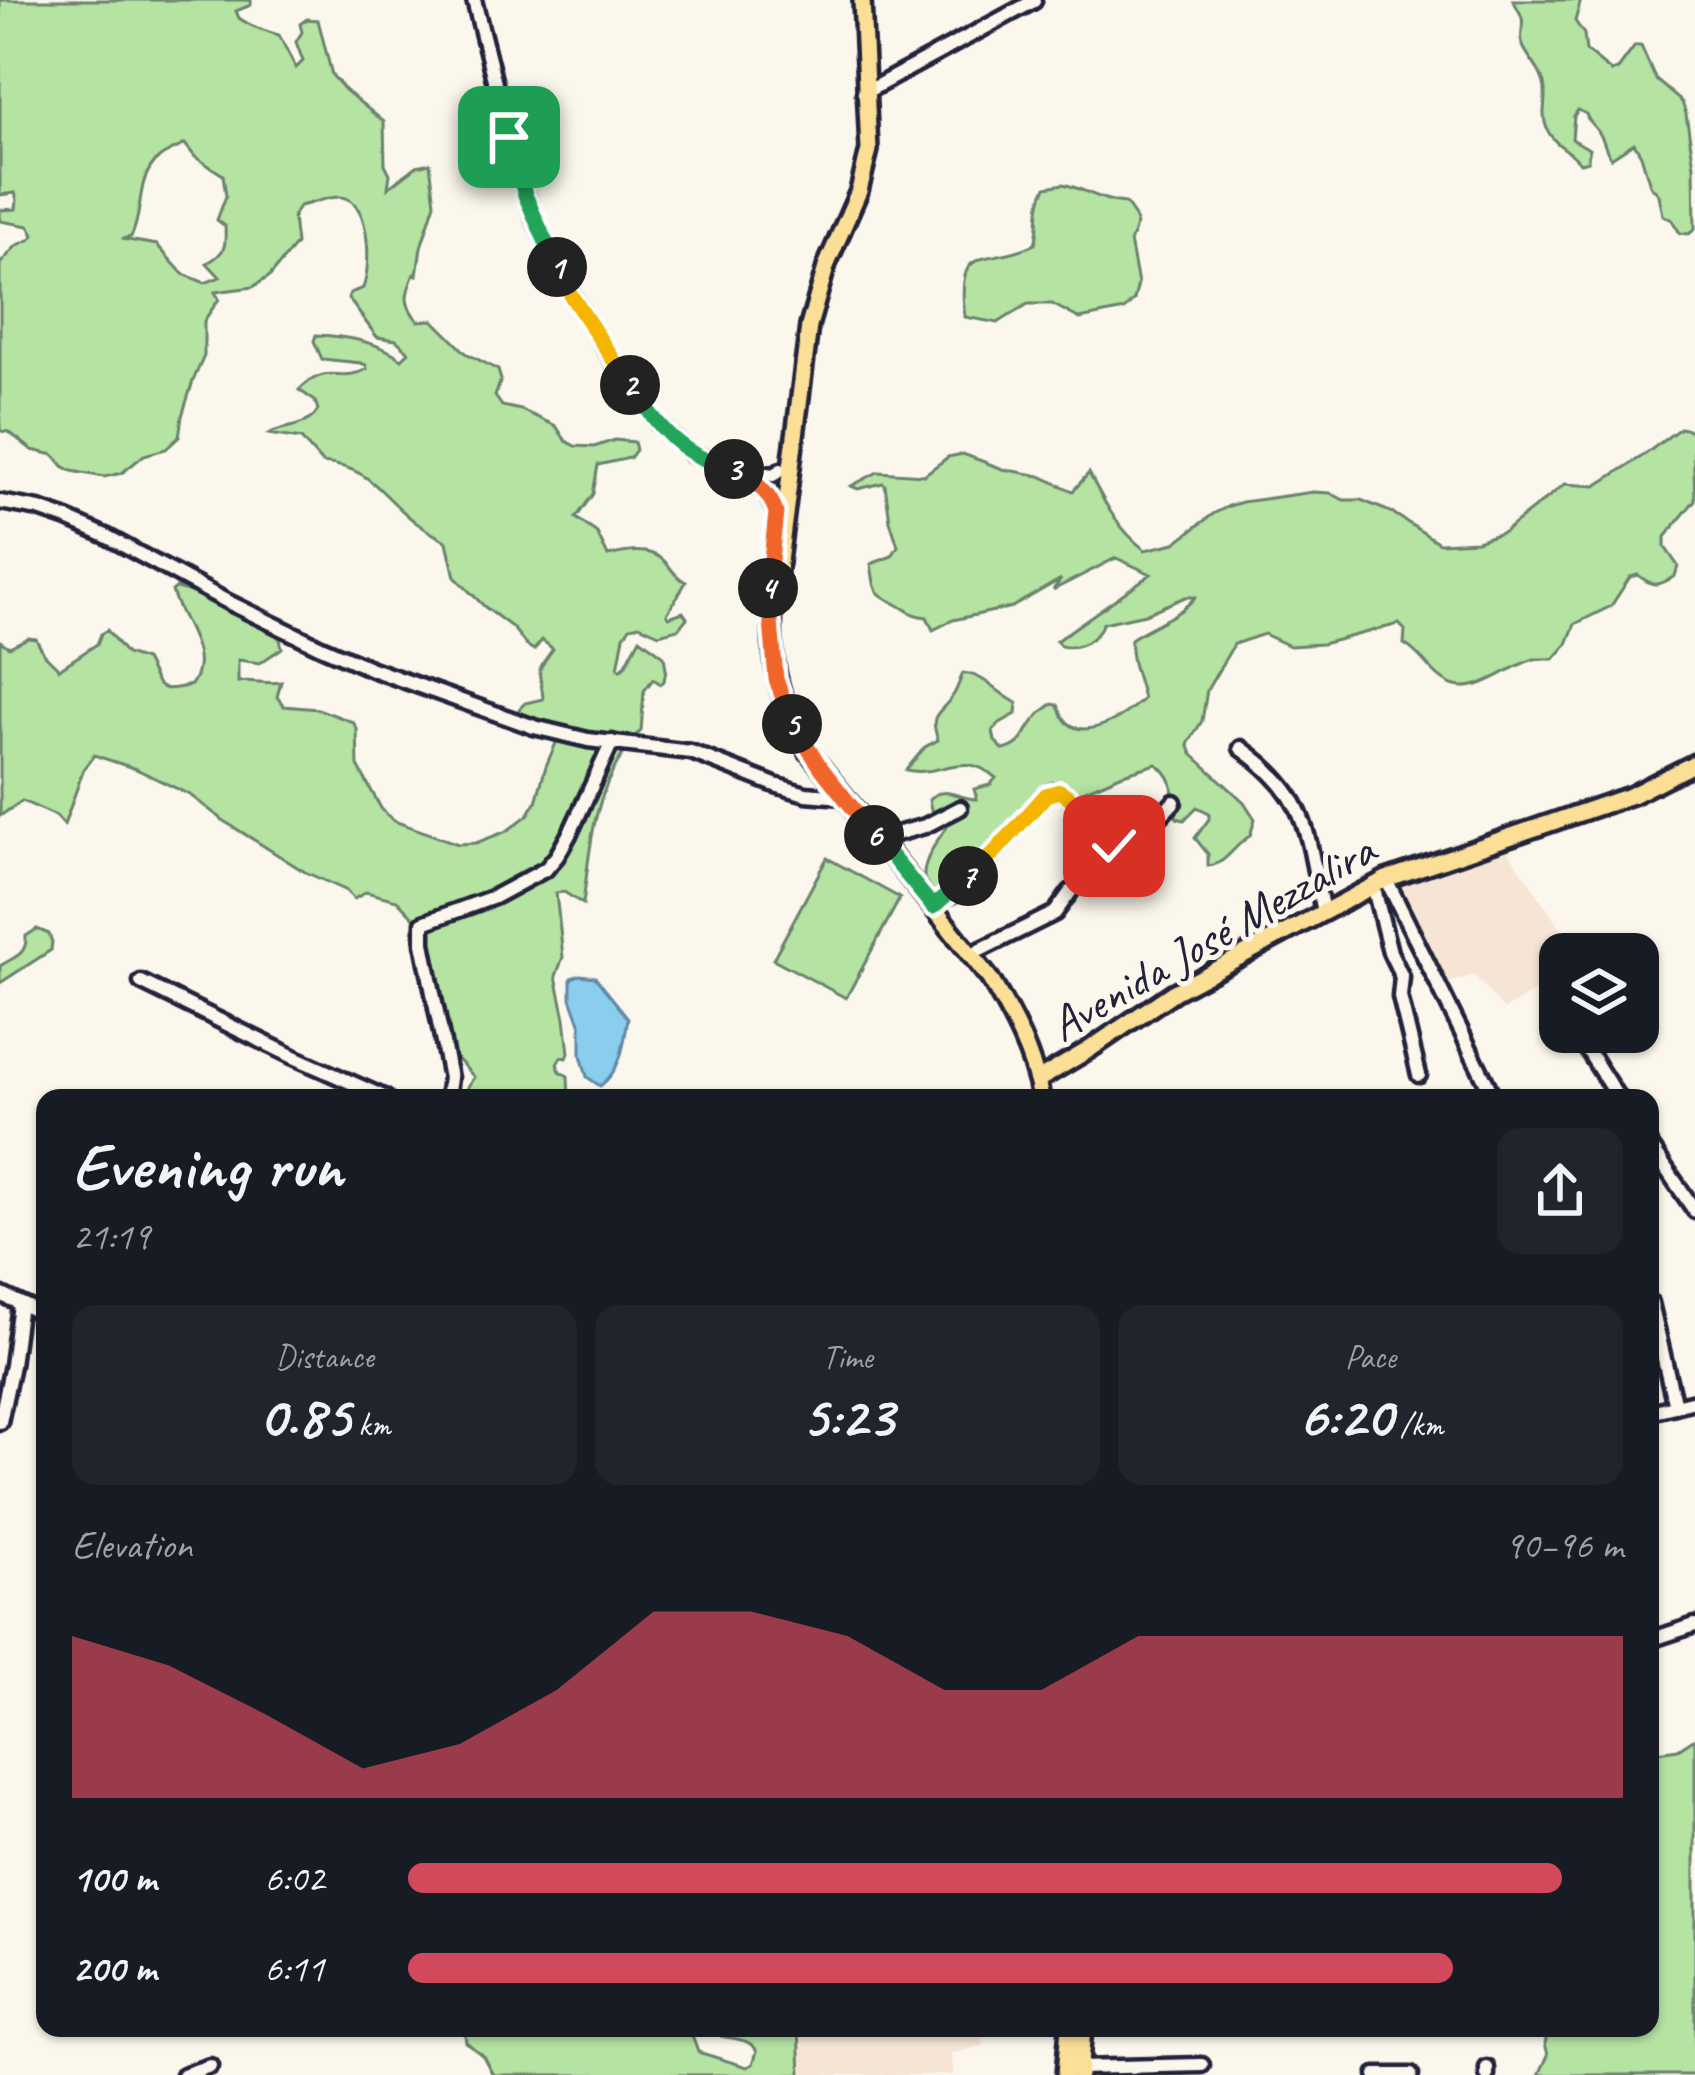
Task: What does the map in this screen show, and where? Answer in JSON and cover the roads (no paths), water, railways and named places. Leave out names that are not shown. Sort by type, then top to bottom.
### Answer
[{"type":"main road","points":[[862,0],[869,149],[865,172],[817,293],[789,426],[768,586],[776,679],[786,712],[808,751],[972,954],[1010,1012],[1040,1089]]},
{"type":"main road","name":"Avenida José Mezzalira","points":[[1038,1080],[1174,992],[1379,882],[1632,796],[1695,763]]},
{"type":"main road","points":[[1071,2037],[1074,2073]]},
{"type":"main road","points":[[1074,2073],[1081,2037]]},
{"type":"street","points":[[474,0],[525,195],[572,297],[627,382],[675,442],[704,460],[772,475],[781,491],[773,502],[738,470]]},
{"type":"street","points":[[865,93],[1034,1]]},
{"type":"street","points":[[0,502],[40,509],[106,536],[228,602],[372,669],[534,727],[691,752],[775,785],[843,797]]},
{"type":"street","points":[[448,1089],[423,923],[494,897],[546,869],[572,831],[612,742]]},
{"type":"street","points":[[1241,748],[1272,770],[1299,806],[1323,912]]},
{"type":"street","points":[[933,907],[994,853],[1046,795],[1065,793],[1107,840],[1121,848],[1132,845],[1174,802]]},
{"type":"street","points":[[878,839],[925,826],[960,808]]},
{"type":"street","points":[[1379,882],[1419,1076]]},
{"type":"street","points":[[1379,882],[1489,1089]]},
{"type":"street","points":[[972,954],[1055,913],[1071,891]]},
{"type":"street","points":[[141,982],[366,1089]]},
{"type":"street","points":[[1589,1053],[1612,1089]]},
{"type":"street","points":[[1659,1158],[1695,1211]]},
{"type":"street","points":[[0,1294],[36,1311]]},
{"type":"street","points":[[0,1421],[20,1304]]},
{"type":"street","points":[[1659,1337],[1675,1406]]},
{"type":"street","points":[[1659,1410],[1695,1402]]},
{"type":"street","points":[[1659,1637],[1695,1625]]},
{"type":"street","points":[[1074,2073],[1202,2065]]},
{"type":"street","points":[[183,2075],[210,2066]]},
{"type":"street","points":[[1376,2075],[1411,2075]]},
{"type":"water","points":[[595,977],[628,1018],[617,1064],[600,1086],[587,1077],[581,1055],[581,1026],[571,998],[571,978]]}]
